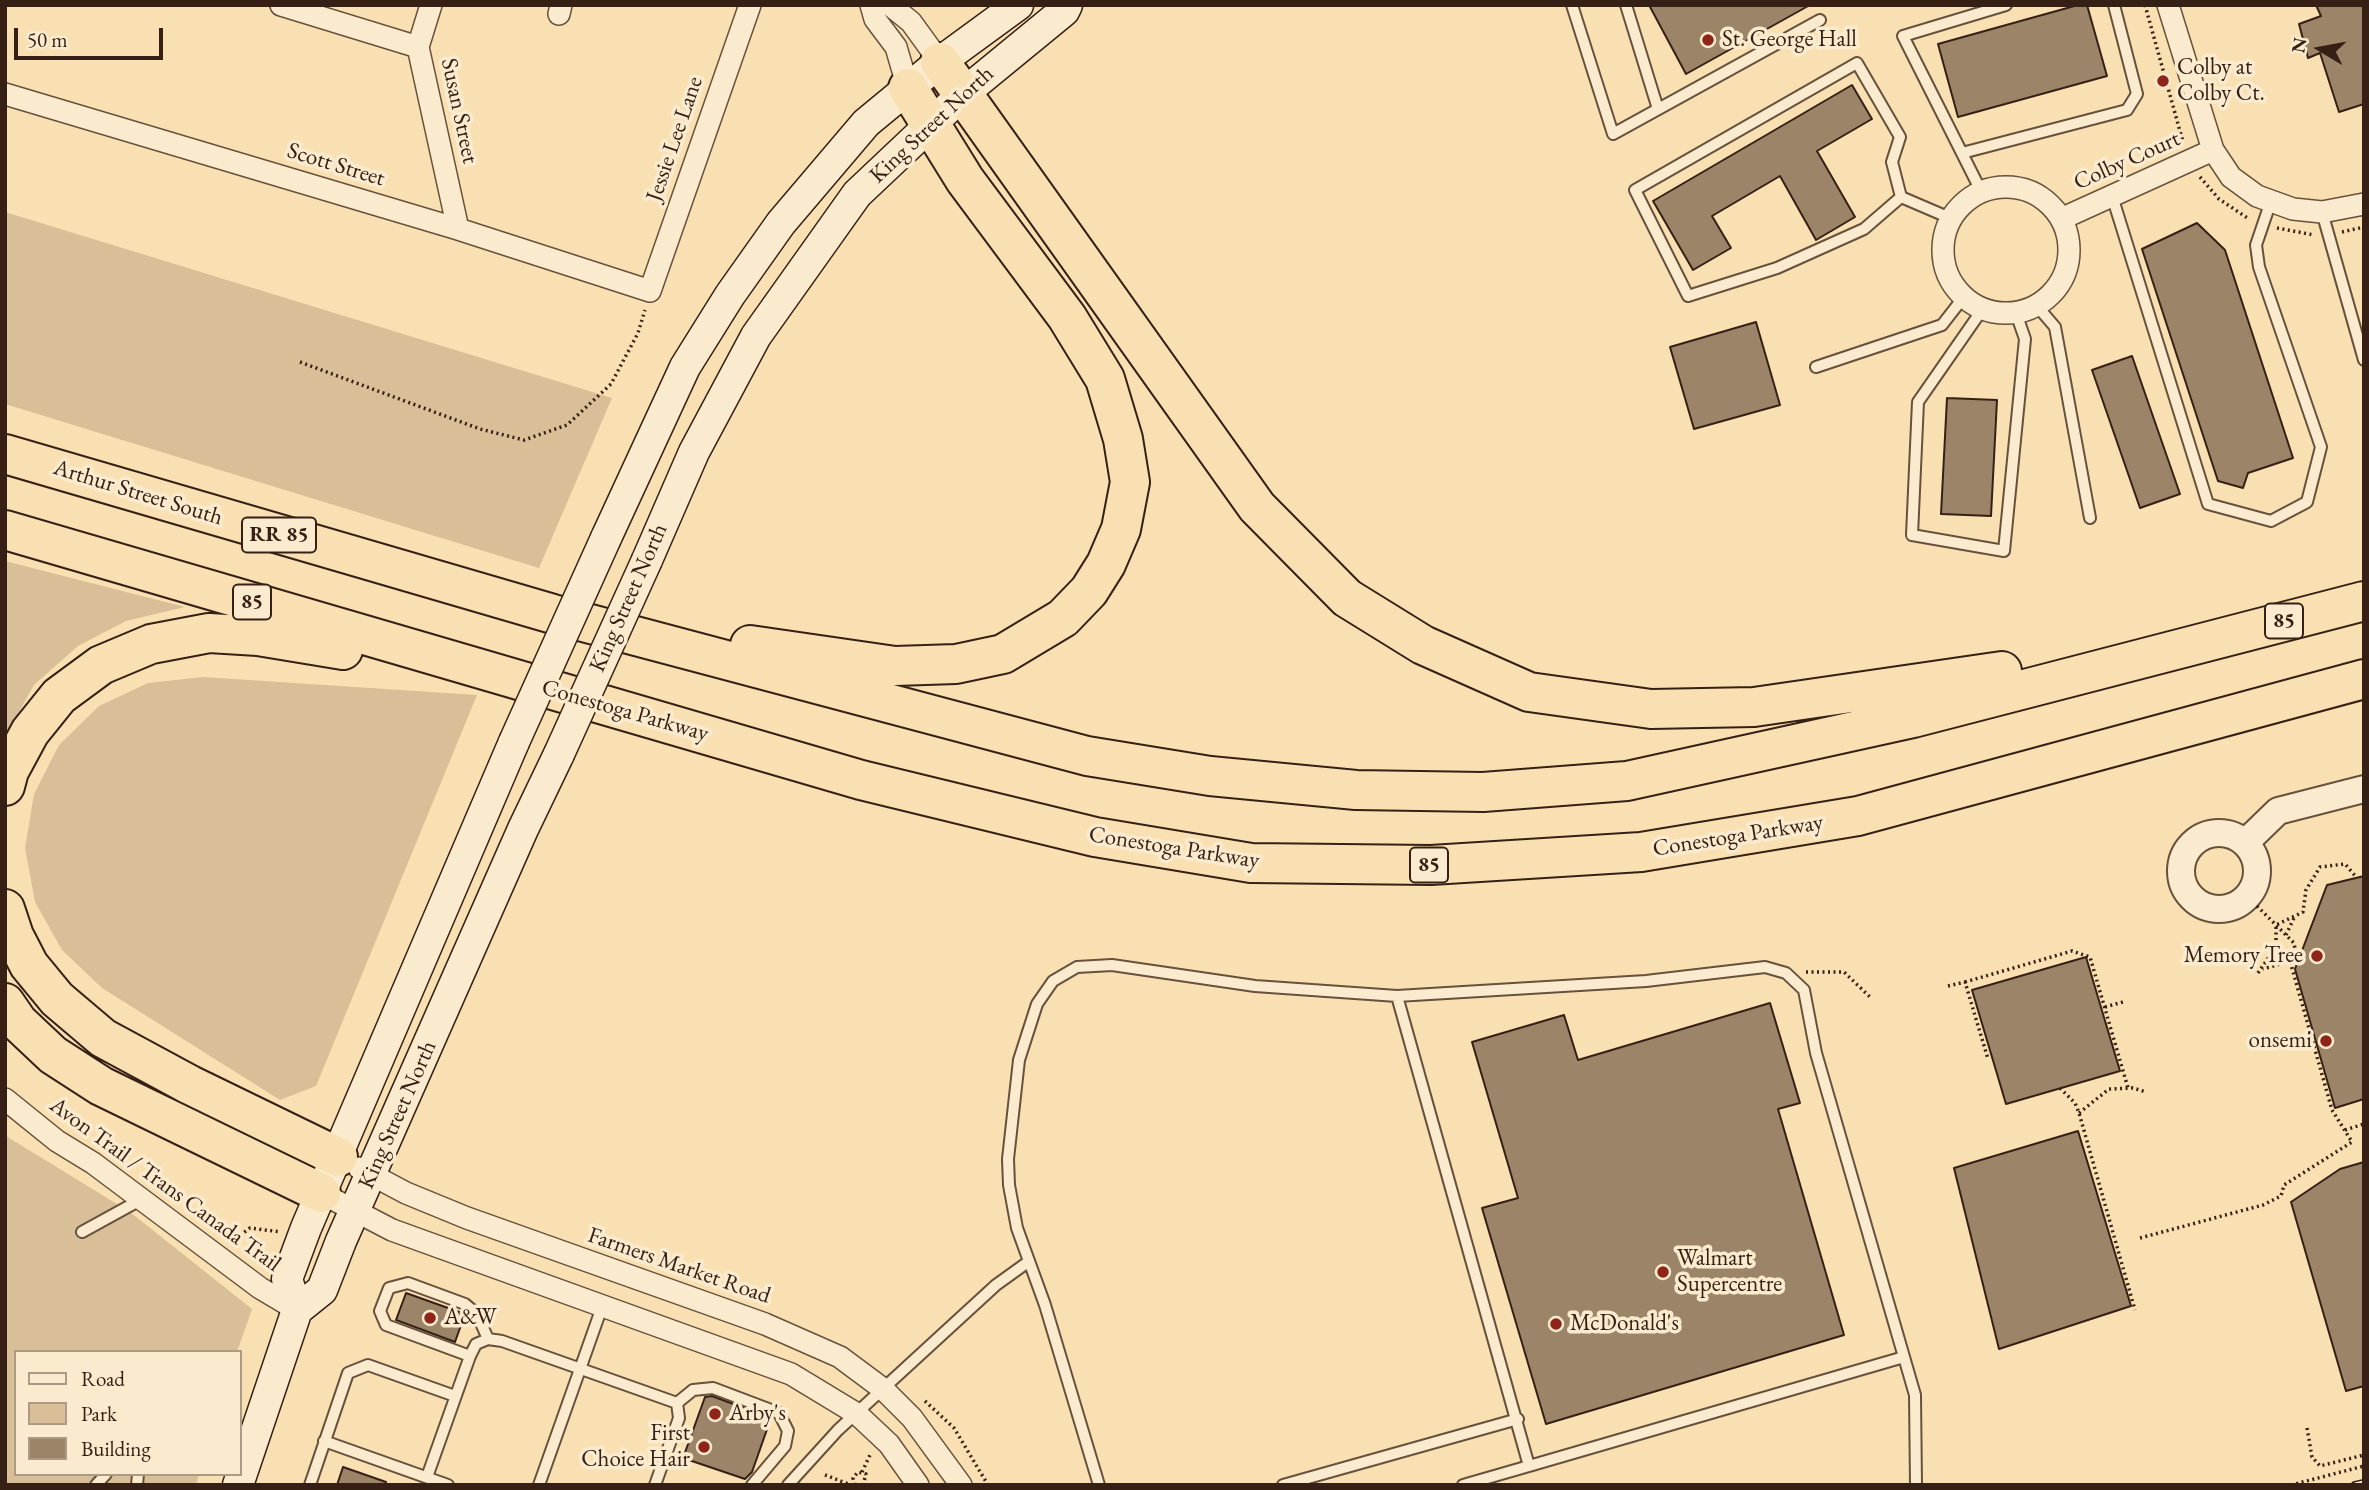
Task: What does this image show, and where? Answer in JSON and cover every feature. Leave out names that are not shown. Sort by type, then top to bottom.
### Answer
[{"type":"highway","points":[[940,62],[1257,508],[1347,598],[1423,646],[1528,692],[1651,709],[1754,707],[1962,678],[2157,643],[2205,641]]},
{"type":"highway","points":[[553,614],[895,666],[956,664],[1003,654],[1040,634],[1063,618],[1089,591],[1106,564],[1121,529],[1130,482],[1123,439],[1105,379],[1067,317],[929,127],[908,88]]},
{"type":"highway","name":"Arthur Street South","points":[[5,454],[553,614]]},
{"type":"highway","name":"Conestoga Parkway","points":[[5,530],[861,780],[1095,837],[1251,863],[1431,865],[1641,852],[1858,816],[2364,679]]},
{"type":"highway","name":"85","points":[[553,614],[1087,756],[1210,776],[1356,790],[1458,792],[1627,781],[1899,721],[2364,601]]},
{"type":"highway","points":[[5,786],[9,771],[30,732],[59,696],[101,665],[150,644],[209,634],[258,636],[498,674]]},
{"type":"highway","points":[[5,909],[13,936],[29,965],[57,999],[103,1038],[190,1085],[338,1157]]},
{"type":"highway","points":[[5,1003],[18,1022],[53,1055],[102,1086],[321,1194]]},
{"type":"main road","name":"King Street North","points":[[1018,5],[940,62],[866,123],[781,223],[730,295],[674,388],[514,742],[321,1194],[287,1279],[296,1310],[322,1290],[523,829],[694,452],[756,336],[858,194],[964,93],[1067,5]]},
{"type":"main road","points":[[242,1461],[247,1431],[296,1310]]},
{"type":"street","points":[[281,5],[418,47]]},
{"type":"street","name":"Susan Street","points":[[431,5],[418,47],[458,229]]},
{"type":"street","name":"Jessie Lee Lane","points":[[650,291],[750,5]]},
{"type":"street","points":[[871,5],[875,19],[896,47],[908,88]]},
{"type":"street","points":[[890,5],[911,22],[940,62]]},
{"type":"street","points":[[2168,5],[2213,150],[2231,177],[2257,196],[2293,209],[2322,212],[2364,204]]},
{"type":"street","name":"Scott Street","points":[[5,94],[458,229],[650,291]]},
{"type":"street","name":"Colby Court","points":[[2061,219],[2213,150]]},
{"type":"street","name":"Colby Court","points":[[1950,218],[1942,251],[1949,280],[1963,298],[1982,310],[2016,313],[2037,306],[2055,290],[2066,271],[2070,252],[2061,219],[2047,201],[2024,189],[2002,186],[1981,191]]},
{"type":"street","points":[[1950,218],[1969,198],[1981,191]]},
{"type":"street","points":[[2245,843],[2278,811],[2364,789]]},
{"type":"street","name":"Avon Trail / Trans Canada Trail","points":[[5,1099],[57,1141],[296,1310]]},
{"type":"street","name":"Farmers Market Road","points":[[338,1157],[467,1219],[803,1340],[840,1357],[883,1389],[933,1444],[961,1485]]},
{"type":"street","points":[[321,1194],[392,1230],[762,1362],[818,1388],[857,1414],[889,1444],[918,1485]]},
{"type":"lane","points":[[1572,5],[1613,134],[1820,20]]},
{"type":"lane","points":[[1626,5],[1658,109]]},
{"type":"lane","points":[[1981,191],[1903,36],[2006,5]]},
{"type":"lane","points":[[1962,153],[2127,110],[2137,94],[2114,5]]},
{"type":"lane","points":[[1857,63],[1900,137],[1892,162],[1901,197],[1864,229],[1777,268],[1688,296],[1635,190],[1857,63]]},
{"type":"lane","points":[[2112,196],[2208,504],[2271,521],[2307,502],[2321,446],[2259,267],[2256,244],[2272,201]]},
{"type":"lane","points":[[1901,197],[1950,218]]},
{"type":"lane","points":[[2322,212],[2364,360]]},
{"type":"lane","points":[[1816,367],[1942,325],[1963,298]]},
{"type":"lane","points":[[2037,306],[2055,327],[2090,519]]},
{"type":"lane","points":[[1982,310],[1918,402],[1912,536],[2004,551],[2025,339],[2016,313]]},
{"type":"lane","points":[[1099,1485],[1045,1305],[1028,1262],[1009,1185],[1011,1119],[1020,1060],[1037,1004],[1053,981],[1077,967],[1112,965],[1267,988],[1397,996],[1646,981],[1765,967],[1786,973],[1804,990],[1816,1053],[1915,1395],[1916,1485]]},
{"type":"lane","points":[[1397,996],[1529,1465]]},
{"type":"lane","points":[[82,1232],[142,1199]]},
{"type":"lane","points":[[788,1485],[883,1389],[996,1285],[1028,1262]]},
{"type":"lane","points":[[470,1356],[386,1325],[381,1317],[381,1306],[390,1288],[408,1283],[466,1304],[477,1314],[488,1339]]},
{"type":"lane","points":[[540,1485],[602,1307]]},
{"type":"lane","points":[[427,1477],[470,1356],[476,1345],[488,1339],[529,1350],[677,1402]]},
{"type":"lane","points":[[1463,1485],[1904,1357]]},
{"type":"lane","points":[[310,1485],[348,1373],[368,1366],[455,1396]]},
{"type":"lane","points":[[677,1402],[693,1390],[713,1388],[773,1410],[783,1418],[788,1434],[785,1446],[752,1485]]},
{"type":"lane","points":[[659,1484],[679,1418],[677,1402]]},
{"type":"lane","points":[[1288,1484],[1518,1419]]},
{"type":"lane","points":[[324,1441],[448,1485]]},
{"type":"path","points":[[2145,5],[2181,137]]},
{"type":"path","points":[[2200,177],[2219,199],[2247,218]]},
{"type":"path","points":[[2349,232],[2364,227]]},
{"type":"path","points":[[2287,231],[2317,235]]},
{"type":"path","points":[[300,362],[480,429],[524,440],[567,425],[611,384],[638,333],[650,291]]},
{"type":"path","points":[[2276,925],[2303,912],[2306,890],[2320,867],[2345,864],[2356,876],[2364,872]]},
{"type":"path","points":[[2140,1238],[2263,1205],[2281,1196],[2284,1185],[2352,1142],[2332,1110],[2290,961],[2295,949],[2286,935],[2257,906]]},
{"type":"path","points":[[2286,935],[2294,918]]},
{"type":"path","points":[[2276,925],[2276,947],[2260,971],[2290,961]]},
{"type":"path","points":[[1948,986],[2076,951],[2090,957],[2128,1088]]},
{"type":"path","points":[[1786,973],[1844,972],[1870,997]]},
{"type":"path","points":[[1965,982],[1988,1059]]},
{"type":"path","points":[[2105,1007],[2123,1002]]},
{"type":"path","points":[[2060,1088],[2075,1104],[2135,1310]]},
{"type":"path","points":[[2078,1113],[2109,1088],[2146,1092]]},
{"type":"path","points":[[2345,1130],[2364,1124]]},
{"type":"path","points":[[221,1259],[229,1244],[250,1228],[261,1227],[283,1232]]},
{"type":"path","points":[[922,1399],[932,1404],[954,1428],[988,1485]]},
{"type":"path","points":[[2306,1428],[2312,1457],[2320,1466],[2364,1455]]},
{"type":"path","points":[[862,1472],[870,1455]]},
{"type":"path","points":[[2291,1485],[2364,1466]]},
{"type":"path","points":[[825,1475],[853,1485],[854,1474],[862,1472]]},
{"type":"path","points":[[862,1472],[867,1479],[863,1485]]},
{"type":"green space","points":[[5,212],[612,398],[539,568],[5,404]]},
{"type":"green space","points":[[5,561],[185,607],[126,621],[78,646],[34,685],[5,737]]},
{"type":"green space","points":[[203,677],[477,695],[316,1086],[280,1100],[102,988],[62,950],[35,902],[25,848],[34,794],[59,745],[99,706],[148,683]]},
{"type":"green space","points":[[6,1136],[130,1212],[252,1309],[238,1350],[14,1350],[14,1476],[198,1476],[196,1485],[5,1485]]},
{"type":"building","name":"St. George Hall","points":[[1649,5],[1810,5],[1686,74]]},
{"type":"building","points":[[2078,5],[2087,5],[2107,76],[1958,117],[1938,44]]},
{"type":"building","points":[[2316,5],[2364,5],[2364,104],[2339,112],[2320,53],[2308,58],[2299,24],[2321,16]]},
{"type":"building","points":[[1852,85],[1872,119],[1817,151],[1855,217],[1816,240],[1780,176],[1712,216],[1731,248],[1693,270],[1653,201]]},
{"type":"building","points":[[2197,223],[2225,250],[2293,458],[2248,473],[2243,488],[2218,481],[2142,249]]},
{"type":"building","points":[[1756,322],[1780,405],[1694,429],[1670,347]]},
{"type":"building","points":[[2132,356],[2180,494],[2140,508],[2092,370]]},
{"type":"building","points":[[1947,398],[1997,400],[1991,516],[1941,514]]},
{"type":"building","points":[[2364,876],[2364,1099],[2335,1108],[2295,969],[2327,885]]},
{"type":"building","points":[[2086,957],[2120,1071],[2006,1104],[1972,990]]},
{"type":"building","name":"Walmart Supercentre","points":[[1770,1003],[1800,1103],[1778,1109],[1844,1335],[1546,1424],[1482,1208],[1518,1198],[1472,1042],[1564,1015],[1578,1060]]},
{"type":"building","points":[[2078,1131],[2131,1306],[1999,1349],[1954,1168]]},
{"type":"building","points":[[2364,1162],[2364,1386],[2346,1391],[2291,1202],[2340,1169]]},
{"type":"building","name":"A&W","points":[[406,1293],[465,1314],[455,1342],[396,1320]]},
{"type":"building","points":[[712,1396],[771,1418],[752,1472],[745,1479],[683,1458],[705,1397]]},
{"type":"building","points":[[343,1467],[386,1482],[386,1485],[337,1485]]},
{"type":"railway","points":[[2355,1485],[2364,1483]]},
{"type":"place","name":"St. George Hall","points":[[1708,40]]},
{"type":"place","name":"Colby at Colby Ct.","points":[[2163,81]]},
{"type":"place","name":"Memory Tree","points":[[2317,956]]},
{"type":"place","name":"onsemi","points":[[2326,1041]]},
{"type":"place","name":"Walmart Supercentre","points":[[1663,1272]]},
{"type":"place","name":"A&W","points":[[430,1318]]},
{"type":"place","name":"McDonald's","points":[[1556,1324]]},
{"type":"place","name":"Arby's","points":[[715,1414]]},
{"type":"place","name":"First Choice Hair","points":[[704,1447]]}]
